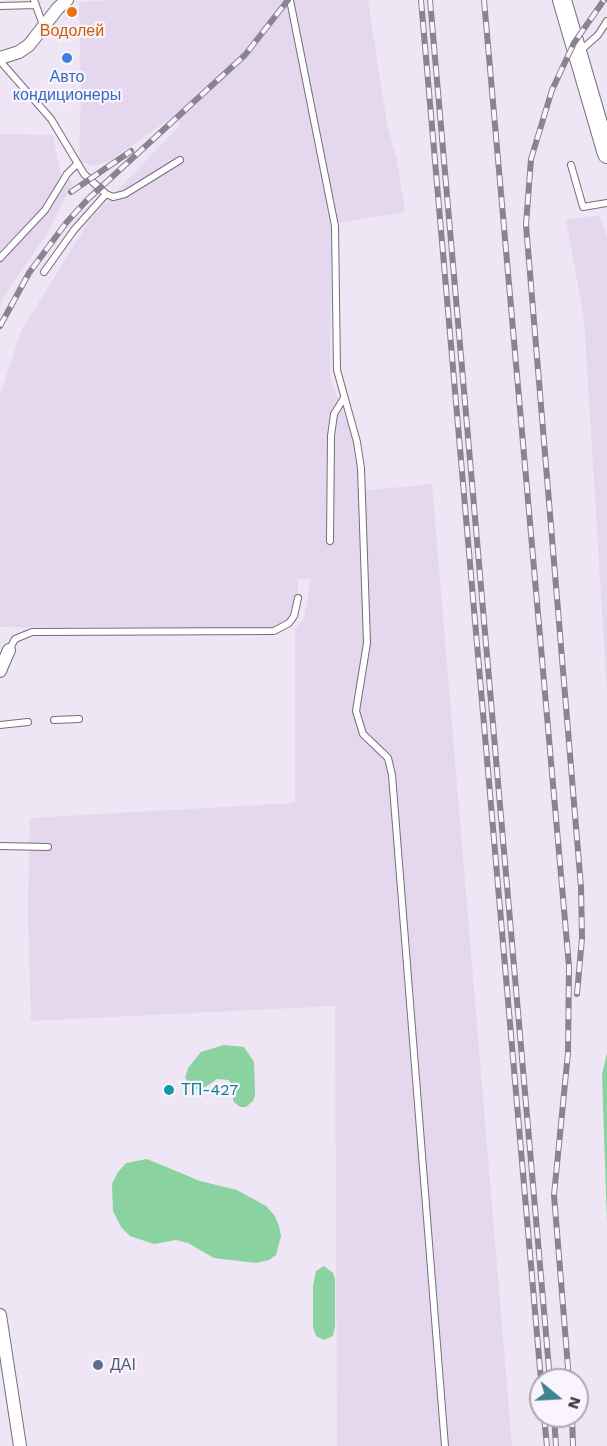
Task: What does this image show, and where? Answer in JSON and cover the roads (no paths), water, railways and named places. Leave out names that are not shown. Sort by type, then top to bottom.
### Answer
[{"type":"main road","points":[[562,0],[607,154]]},
{"type":"street","points":[[0,60],[29,45],[68,0]]},
{"type":"street","points":[[0,671],[9,650]]},
{"type":"street","points":[[0,1315],[20,1446]]},
{"type":"lane","points":[[290,0],[336,236],[336,356],[344,398],[357,442],[363,496],[367,643],[356,711],[363,734],[388,758],[392,775],[445,1446]]},
{"type":"lane","points":[[0,6],[35,2],[44,27]]},
{"type":"lane","points":[[578,53],[598,35],[607,21]]},
{"type":"lane","points":[[0,60],[51,119],[77,164],[92,184],[106,194],[113,197],[125,194],[180,160]]},
{"type":"lane","points":[[0,258],[45,210],[77,164]]},
{"type":"lane","points":[[571,165],[583,207],[607,202]]},
{"type":"lane","points":[[44,272],[74,230],[106,194]]},
{"type":"lane","points":[[330,540],[331,436],[334,414],[344,398]]},
{"type":"lane","points":[[9,650],[15,639],[40,631],[274,631],[289,623],[294,616],[298,598]]},
{"type":"lane","points":[[54,720],[79,719]]},
{"type":"lane","points":[[0,725],[28,722]]},
{"type":"lane","points":[[0,846],[48,847]]},
{"type":"railway","points":[[0,326],[29,273],[66,223],[88,199],[245,55],[288,0]]},
{"type":"railway","points":[[421,0],[540,1368]]},
{"type":"railway","points":[[430,0],[549,1368]]},
{"type":"railway","points":[[484,0],[569,966],[568,1053],[554,1195],[568,1368]]},
{"type":"railway","points":[[577,994],[582,938],[581,887],[526,225],[531,159],[552,90],[574,43],[604,0]]},
{"type":"railway","points":[[71,192],[131,151]]},
{"type":"railway","points":[[545,1428],[547,1446]]},
{"type":"railway","points":[[555,1428],[556,1446]]},
{"type":"railway","points":[[572,1428],[573,1446]]},
{"type":"place","name":"Водолей","points":[[72,12]]},
{"type":"place","name":"Авто кондиционеры","points":[[67,58]]},
{"type":"place","name":"ТП-427","points":[[169,1090]]},
{"type":"place","name":"ДАІ","points":[[98,1365]]}]
